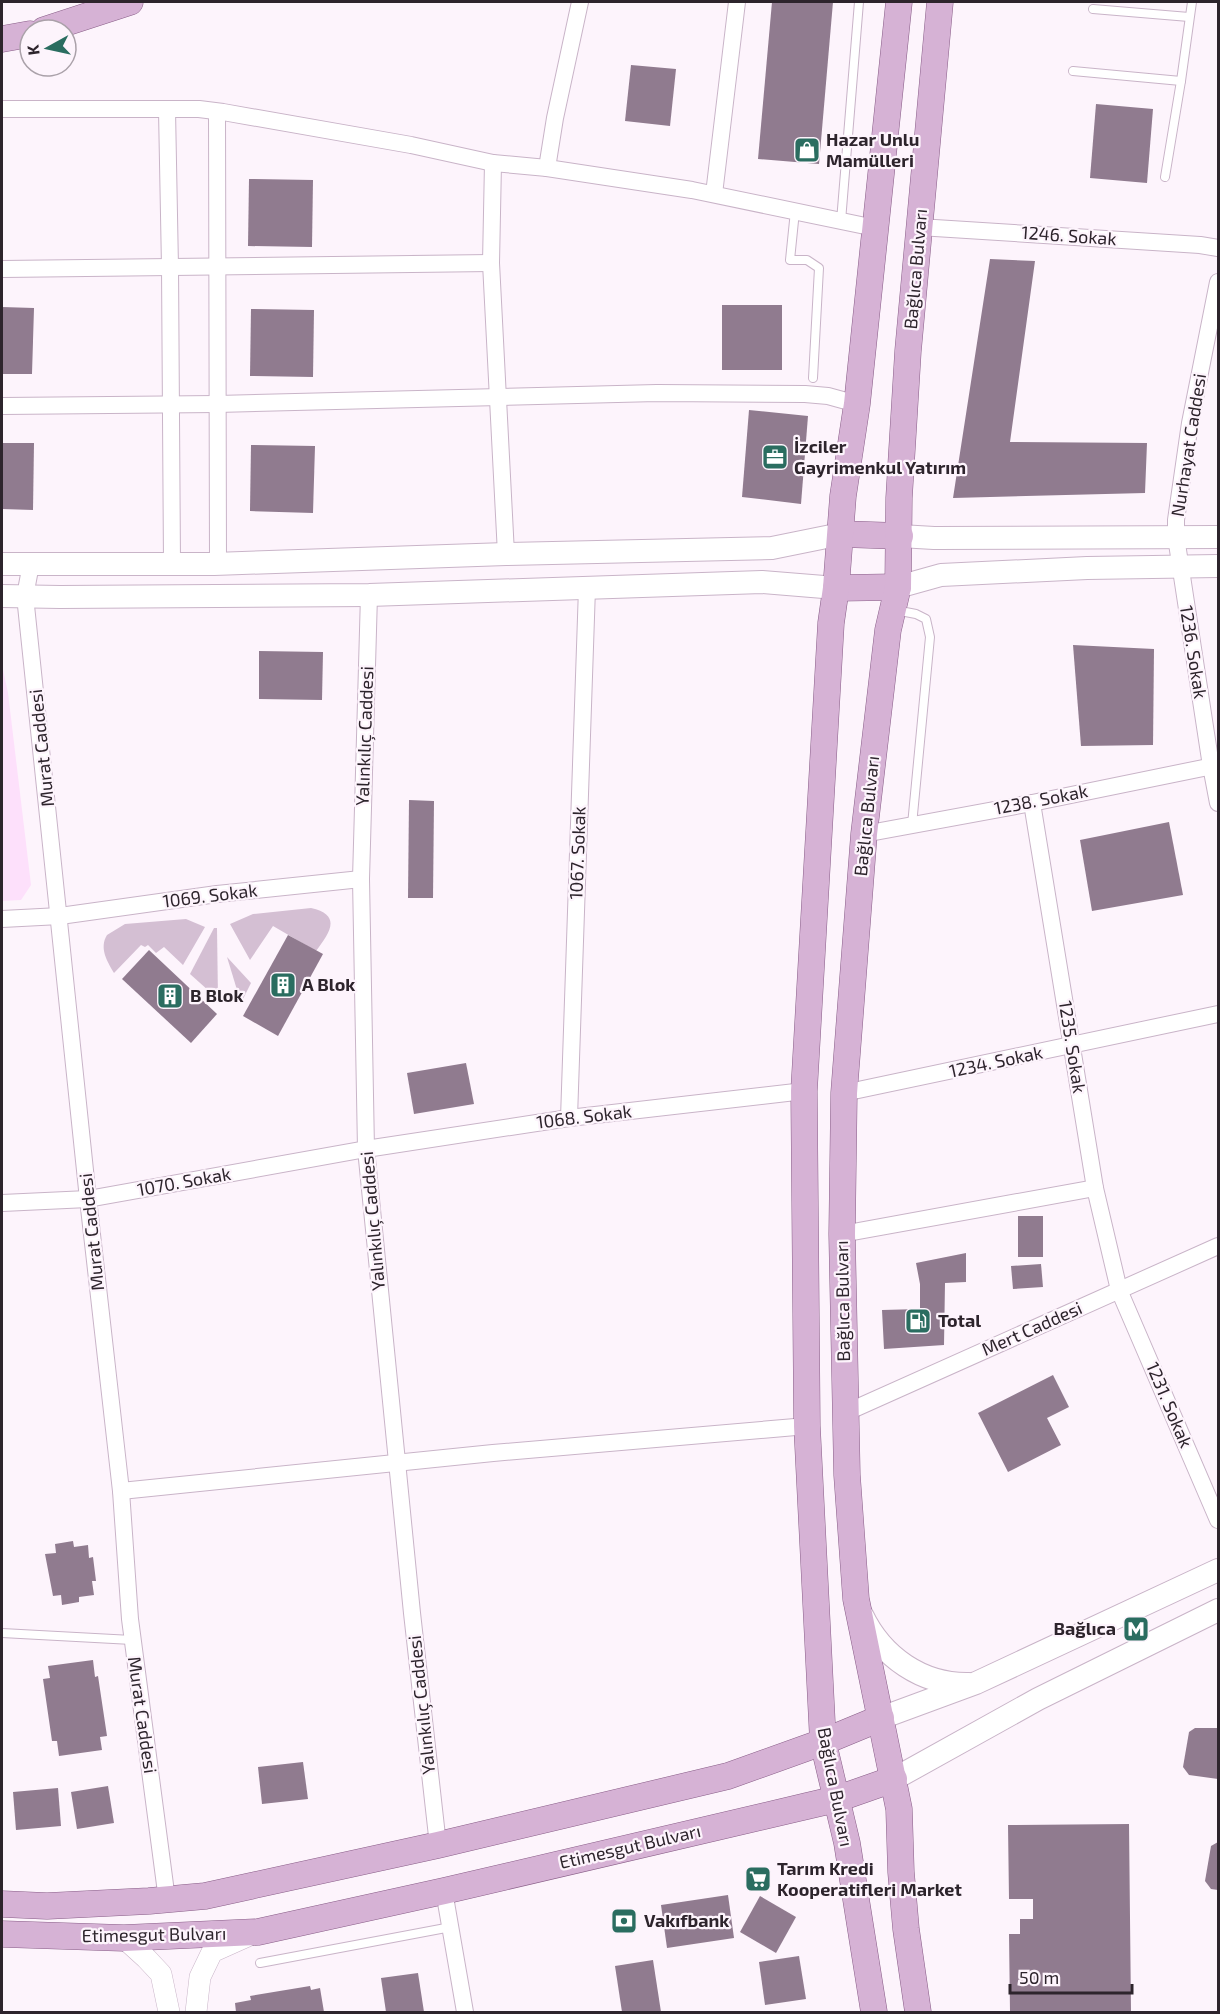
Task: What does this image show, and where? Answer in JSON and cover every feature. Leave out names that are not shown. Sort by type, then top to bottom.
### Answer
[{"type":"main road","points":[[78,19],[130,2]]},
{"type":"main road","points":[[841,534],[843,496],[857,404],[899,2]]},
{"type":"main road","name":"Bağlıca Bulvarı","points":[[918,2013],[906,1929],[899,1809],[856,1599],[845,1413],[842,1234],[844,1093],[864,834],[886,645],[895,598],[906,385],[940,2]]},
{"type":"main road","points":[[2,39],[18,36]]},
{"type":"main road","points":[[2,564],[218,564],[506,554],[772,549],[841,534],[934,538],[1218,537]]},
{"type":"main road","name":"Bağlıca Bulvarı","points":[[841,534],[831,623],[804,1092],[807,1426],[823,1742],[847,1843],[874,2013]]},
{"type":"main road","points":[[2,596],[369,595],[762,582],[836,588],[895,598],[941,575],[1218,566]]},
{"type":"main road","name":"Etimesgut Bulvarı","points":[[2,1904],[47,1906],[205,1896],[438,1845],[728,1776],[976,1683],[1218,1570]]},
{"type":"main road","points":[[856,1599],[860,1613],[875,1639],[908,1668],[948,1683],[976,1683]]},
{"type":"main road","name":"Etimesgut Bulvarı","points":[[2,1934],[124,1938],[258,1932],[837,1799],[894,1779],[1038,1699],[1218,1610]]},
{"type":"street","points":[[547,168],[555,118],[580,2]]},
{"type":"street","points":[[714,194],[737,2]]},
{"type":"street","points":[[2,109],[199,109],[411,145],[493,162],[547,168],[714,194],[875,228]]},
{"type":"street","points":[[167,110],[172,564]]},
{"type":"street","points":[[217,112],[218,564]]},
{"type":"street","points":[[493,162],[491,263],[506,554]]},
{"type":"street","name":"1246. Sokak","points":[[920,227],[1200,244],[1218,248]]},
{"type":"street","points":[[2,269],[491,263]]},
{"type":"street","name":"Nurhayat Caddesi","points":[[1176,537],[1178,502],[1190,423],[1215,312],[1218,282]]},
{"type":"street","points":[[2,406],[217,404],[657,393],[805,394],[828,396],[857,404]]},
{"type":"street","name":"1236. Sokak","points":[[1176,537],[1179,566],[1215,765],[1218,803]]},
{"type":"street","name":"Murat Caddesi","points":[[31,564],[25,596],[121,1491],[132,1640],[167,1899]]},
{"type":"street","name":"1067. Sokak","points":[[569,1118],[587,588]]},
{"type":"street","name":"Yalınkılıç Caddesi","points":[[369,595],[361,879],[366,1149],[438,1845]]},
{"type":"street","name":"1238. Sokak","points":[[864,834],[1032,803],[1215,765]]},
{"type":"street","name":"1235. Sokak","points":[[1032,803],[1095,1188],[1119,1290]]},
{"type":"street","name":"1069. Sokak","points":[[2,919],[60,916],[216,894],[361,879]]},
{"type":"street","name":"1234. Sokak","points":[[844,1093],[1218,1014]]},
{"type":"street","name":"1068. Sokak","points":[[366,1149],[569,1118],[804,1092]]},
{"type":"street","name":"1070. Sokak","points":[[2,1203],[88,1199],[366,1149]]},
{"type":"street","points":[[842,1234],[1095,1188]]},
{"type":"street","name":"Mert Caddesi","points":[[845,1413],[1218,1246]]},
{"type":"street","name":"1231. Sokak","points":[[1119,1290],[1218,1520]]},
{"type":"street","points":[[121,1491],[493,1453],[807,1426]]},
{"type":"street","points":[[444,1891],[465,2013]]},
{"type":"street","points":[[196,2013],[200,1977],[212,1952],[258,1932]]},
{"type":"street","points":[[124,1938],[147,1958],[160,1974],[169,2013]]},
{"type":"lane","points":[[841,221],[859,2]]},
{"type":"lane","points":[[1165,177],[1191,2]]},
{"type":"lane","points":[[1093,9],[1189,17]]},
{"type":"lane","points":[[1073,71],[1181,81]]},
{"type":"lane","points":[[795,211],[790,260],[807,260],[819,268],[813,378]]},
{"type":"lane","points":[[895,598],[926,619],[930,637],[912,825]]},
{"type":"lane","points":[[2,1633],[132,1640]]},
{"type":"lane","points":[[260,1963],[451,1927]]},
{"type":"shaded area","points":[[2,665],[8,693],[31,885],[21,900],[2,901]]},
{"type":"shaded area","points":[[311,908],[321,911],[330,920],[329,932],[316,951],[273,926],[250,960],[230,924],[253,914]]},
{"type":"shaded area","points":[[186,919],[205,927],[183,965],[164,947],[156,953],[148,945],[145,947],[141,945],[114,973],[104,950],[107,935],[125,924]]},
{"type":"shaded area","points":[[214,928],[217,928],[218,999],[190,974]]},
{"type":"shaded area","points":[[227,957],[251,983],[241,1003]]},
{"type":"building","points":[[772,2],[833,2],[819,164],[758,159]]},
{"type":"building","points":[[631,65],[676,69],[670,126],[625,121]]},
{"type":"building","points":[[1096,104],[1153,109],[1147,183],[1090,178]]},
{"type":"building","points":[[249,179],[313,180],[312,247],[248,246]]},
{"type":"building","points":[[990,259],[1035,261],[1010,442],[1147,443],[1145,493],[953,498]]},
{"type":"building","points":[[722,305],[782,305],[782,370],[722,370]]},
{"type":"building","points":[[2,307],[34,308],[32,374],[2,374]]},
{"type":"building","points":[[251,309],[314,310],[313,377],[250,376]]},
{"type":"building","points":[[749,410],[808,416],[801,504],[742,497]]},
{"type":"building","points":[[2,443],[34,443],[33,510],[2,509]]},
{"type":"building","points":[[251,445],[315,446],[313,513],[250,511]]},
{"type":"building","points":[[1073,645],[1154,649],[1153,745],[1081,746]]},
{"type":"building","points":[[259,651],[323,652],[322,700],[259,699]]},
{"type":"building","points":[[409,800],[434,801],[433,898],[408,898]]},
{"type":"building","points":[[1169,822],[1183,895],[1092,911],[1080,840]]},
{"type":"building","name":"A Blok","points":[[288,935],[323,954],[278,1036],[243,1016]]},
{"type":"building","name":"B Blok","points":[[149,950],[217,1014],[191,1043],[122,979]]},
{"type":"building","points":[[466,1063],[474,1104],[414,1114],[407,1073]]},
{"type":"building","points":[[1018,1216],[1043,1216],[1043,1257],[1018,1257]]},
{"type":"building","points":[[966,1253],[966,1282],[945,1283],[944,1345],[884,1349],[882,1310],[920,1309],[920,1284],[916,1263]]},
{"type":"building","points":[[1041,1264],[1043,1287],[1013,1289],[1011,1266]]},
{"type":"building","points":[[1053,1375],[1069,1407],[1047,1418],[1061,1445],[1008,1472],[978,1413]]},
{"type":"building","points":[[73,1541],[74,1547],[88,1545],[89,1558],[93,1557],[96,1581],[92,1581],[94,1595],[79,1597],[79,1602],[62,1605],[61,1595],[53,1596],[45,1554],[56,1553],[55,1544]]},
{"type":"building","points":[[93,1660],[95,1677],[98,1676],[107,1736],[100,1737],[102,1750],[59,1756],[57,1741],[52,1741],[43,1679],[50,1678],[48,1666]]},
{"type":"building","points":[[1195,1728],[1218,1728],[1218,1779],[1189,1775],[1183,1767],[1189,1732]]},
{"type":"building","points":[[303,1762],[308,1799],[262,1804],[258,1767]]},
{"type":"building","points":[[108,1786],[114,1823],[77,1829],[71,1792]]},
{"type":"building","points":[[58,1788],[61,1826],[16,1830],[13,1792]]},
{"type":"building","points":[[1129,1824],[1131,2012],[1010,2012],[1009,1934],[1020,1934],[1020,1919],[1033,1919],[1033,1899],[1009,1899],[1008,1825]]},
{"type":"building","points":[[1218,1842],[1218,1890],[1211,1889],[1205,1881],[1211,1846]]},
{"type":"building","points":[[728,1895],[734,1938],[667,1948],[661,1905]]},
{"type":"building","points":[[760,1896],[796,1917],[776,1953],[740,1932]]},
{"type":"building","points":[[799,1956],[806,1999],[765,2005],[759,1962]]},
{"type":"building","points":[[653,1960],[661,2012],[622,2012],[615,1966]]},
{"type":"building","points":[[418,1973],[424,2012],[386,2012],[381,1978]]},
{"type":"building","points":[[310,1986],[311,1990],[320,1988],[324,2012],[236,2012],[235,2003],[251,2000],[250,1996]]},
{"type":"place","name":"Hazar Unlu Mamülleri","points":[[807,150]]},
{"type":"place","name":"İzciler Gayrimenkul Yatırım","points":[[775,457]]},
{"type":"place","name":"A Blok","points":[[283,985]]},
{"type":"place","name":"B Blok","points":[[170,996]]},
{"type":"place","name":"Total","points":[[918,1321]]},
{"type":"place","name":"Bağlıca","points":[[1136,1629]]},
{"type":"place","name":"Tarım Kredi Kooperatifleri Market","points":[[758,1879]]},
{"type":"place","name":"Vakıfbank","points":[[624,1921]]}]
